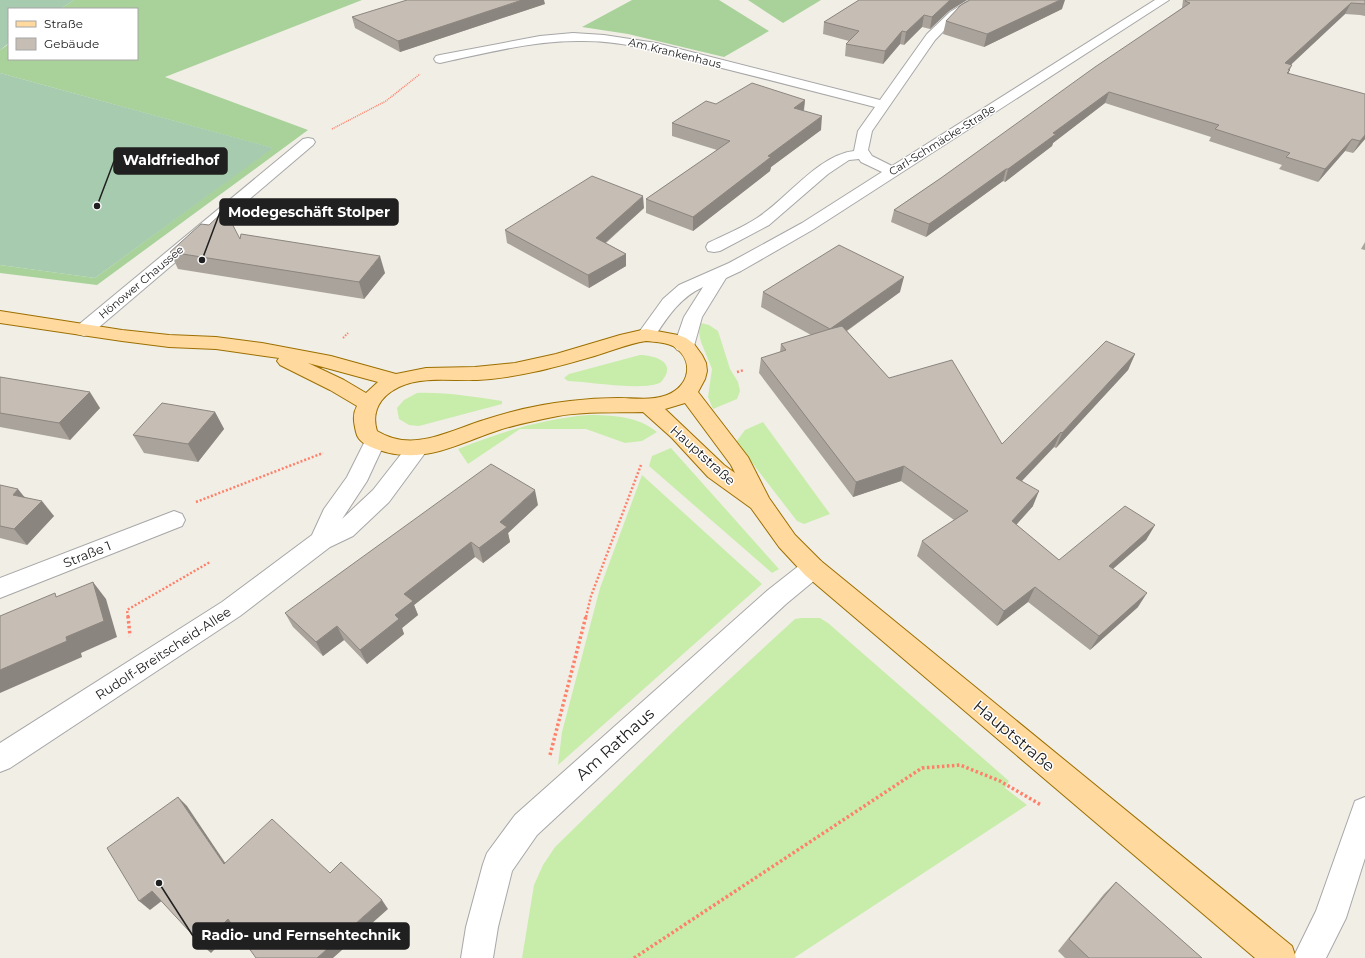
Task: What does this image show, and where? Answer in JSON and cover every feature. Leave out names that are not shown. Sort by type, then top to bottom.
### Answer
[{"type":"main road","name":"Hönower Chaussee","points":[[0,317],[163,340],[216,343],[265,350],[348,366],[397,381]]},
{"type":"main road","points":[[646,335],[677,341],[684,346],[692,353],[696,361],[697,372],[694,383],[688,392],[664,403],[648,405],[588,406],[560,409],[491,425],[434,446],[417,449],[395,447],[375,440],[367,435],[363,419],[369,404],[378,391],[397,381],[429,374],[486,373],[516,370],[569,357],[632,337],[646,335]]},
{"type":"main road","name":"Hönower Chaussee","points":[[265,350],[337,385],[369,404]]},
{"type":"main road","name":"Hauptstraße","points":[[688,392],[740,462],[760,503],[787,541],[813,568],[1280,958]]},
{"type":"main road","name":"Hauptstraße","points":[[648,405],[716,471],[760,503]]},
{"type":"street","points":[[893,172],[866,159],[861,150],[865,131],[931,37],[954,14],[978,0]]},
{"type":"street","name":"Carl-Schmäcke-Straße","points":[[646,335],[669,304],[685,289],[718,275],[760,254],[803,229],[1163,0]]},
{"type":"street","name":"Am Krankenhaus","points":[[440,59],[543,39],[575,37],[623,41],[656,47],[883,105]]},
{"type":"street","name":"Hönower Chaussee","points":[[84,330],[308,142]]},
{"type":"street","points":[[714,247],[763,222],[823,171],[845,156],[863,154]]},
{"type":"street","points":[[684,346],[693,317],[713,286],[718,275]]},
{"type":"street","points":[[322,541],[332,515],[356,481],[375,440]]},
{"type":"street","name":"Rudolf-Breitscheid-Allee","points":[[0,759],[231,609],[322,541],[345,530],[381,496],[417,449]]},
{"type":"street","name":"Straße 1","points":[[0,588],[174,520]]},
{"type":"street","name":"Am Rathaus","points":[[477,958],[482,927],[498,864],[526,825],[777,598],[813,568]]},
{"type":"street","points":[[1309,958],[1330,918],[1365,811]]},
{"type":"path","points":[[308,142],[386,101],[440,59]]},
{"type":"path","points":[[343,338],[348,333]]},
{"type":"path","points":[[737,372],[744,370]]},
{"type":"path","points":[[174,520],[196,502],[323,453]]},
{"type":"path","points":[[549,760],[591,596],[641,466]]},
{"type":"path","points":[[128,633],[127,610],[210,562]]},
{"type":"path","points":[[634,958],[922,768],[960,765],[1000,781],[1046,808]]},
{"type":"green space","points":[[0,0],[74,0],[62,8],[8,8],[8,44],[0,50]]},
{"type":"green space","points":[[74,0],[362,0],[165,77],[308,130],[97,285],[0,273],[0,265],[95,278],[272,148],[0,73],[0,50],[8,45],[8,60],[138,60],[138,8],[62,8]]},
{"type":"green space","points":[[632,0],[719,0],[769,31],[724,57],[628,34],[582,27]]},
{"type":"green space","points":[[748,0],[821,0],[783,23]]},
{"type":"green space","points":[[0,73],[273,148],[95,278],[0,265]]},
{"type":"green space","points":[[701,323],[709,325],[718,331],[730,369],[738,382],[740,391],[737,399],[713,409],[708,397],[712,369],[701,342],[699,333]]},
{"type":"green space","points":[[640,355],[650,356],[665,363],[667,372],[664,378],[657,384],[648,386],[626,386],[568,381],[564,378],[569,374]]},
{"type":"green space","points":[[417,393],[439,393],[470,396],[502,401],[502,404],[419,426],[409,425],[399,419],[397,408],[404,400]]},
{"type":"green space","points":[[588,415],[615,416],[633,420],[650,427],[657,432],[642,441],[625,443],[586,429],[520,429],[468,464],[458,449],[522,427]]},
{"type":"green space","points":[[763,422],[830,514],[804,524],[797,521],[736,442],[745,430]]},
{"type":"green space","points":[[671,448],[779,569],[772,573],[649,466],[652,456]]},
{"type":"green space","points":[[642,475],[762,584],[558,765],[562,732],[600,588]]},
{"type":"green space","points":[[820,618],[828,623],[1009,781],[1005,788],[1027,805],[794,958],[522,958],[534,885],[543,865],[555,847],[682,723],[795,619]]},
{"type":"building","points":[[407,0],[522,0],[398,41],[352,17]]},
{"type":"building","points":[[859,0],[950,0],[932,17],[924,15],[906,32],[902,31],[885,51],[846,44],[859,31],[824,22]]},
{"type":"building","points":[[970,0],[1060,0],[987,34],[946,21],[961,5]]},
{"type":"building","points":[[1365,0],[1365,4],[1351,3],[1285,63],[1292,65],[1287,73],[1365,94],[1365,135],[1360,141],[1352,139],[1325,169],[1286,157],[1290,153],[1215,129],[1219,125],[1109,92],[1053,133],[1056,134],[929,224],[894,210],[1095,67],[1190,3],[1185,1]]},
{"type":"building","points":[[752,83],[805,100],[794,108],[822,116],[768,156],[771,157],[693,217],[646,199],[730,141],[672,123],[706,101],[716,104]]},
{"type":"building","points":[[592,176],[643,196],[596,238],[626,254],[588,275],[505,230]]},
{"type":"building","points":[[225,210],[240,239],[241,234],[380,256],[359,282],[170,252],[201,224],[209,225]]},
{"type":"building","points":[[839,245],[904,277],[830,329],[763,292]]},
{"type":"building","points":[[842,326],[889,378],[952,360],[1002,444],[1106,341],[1135,354],[1062,433],[1061,432],[1016,478],[1039,491],[1012,521],[1059,560],[1125,506],[1155,525],[1109,566],[1147,593],[1099,636],[1035,587],[1004,611],[922,541],[968,511],[904,466],[856,482],[761,358],[786,350],[781,344]]},
{"type":"building","points":[[0,377],[90,392],[59,423],[0,413]]},
{"type":"building","points":[[162,403],[215,412],[188,444],[133,435]]},
{"type":"building","points":[[491,464],[535,490],[500,522],[507,527],[479,548],[471,542],[404,594],[413,601],[395,615],[399,619],[360,650],[337,626],[316,642],[285,613]]},
{"type":"building","points":[[0,485],[18,489],[13,495],[42,501],[14,529],[0,526]]},
{"type":"building","points":[[93,582],[104,621],[66,637],[67,641],[0,670],[0,616],[55,593],[56,597]]},
{"type":"building","points":[[178,797],[224,864],[272,819],[330,873],[341,862],[382,900],[317,958],[256,958],[228,919],[202,945],[152,891],[139,901],[107,848]]},
{"type":"building","points":[[1116,882],[1202,958],[1089,958],[1069,939]]},
{"type":"place","name":"Waldfriedhof","points":[[97,206]]},
{"type":"place","name":"Modegeschäft Stolper","points":[[202,260]]},
{"type":"place","name":"Radio- und Fernsehtechnik","points":[[159,883]]}]
